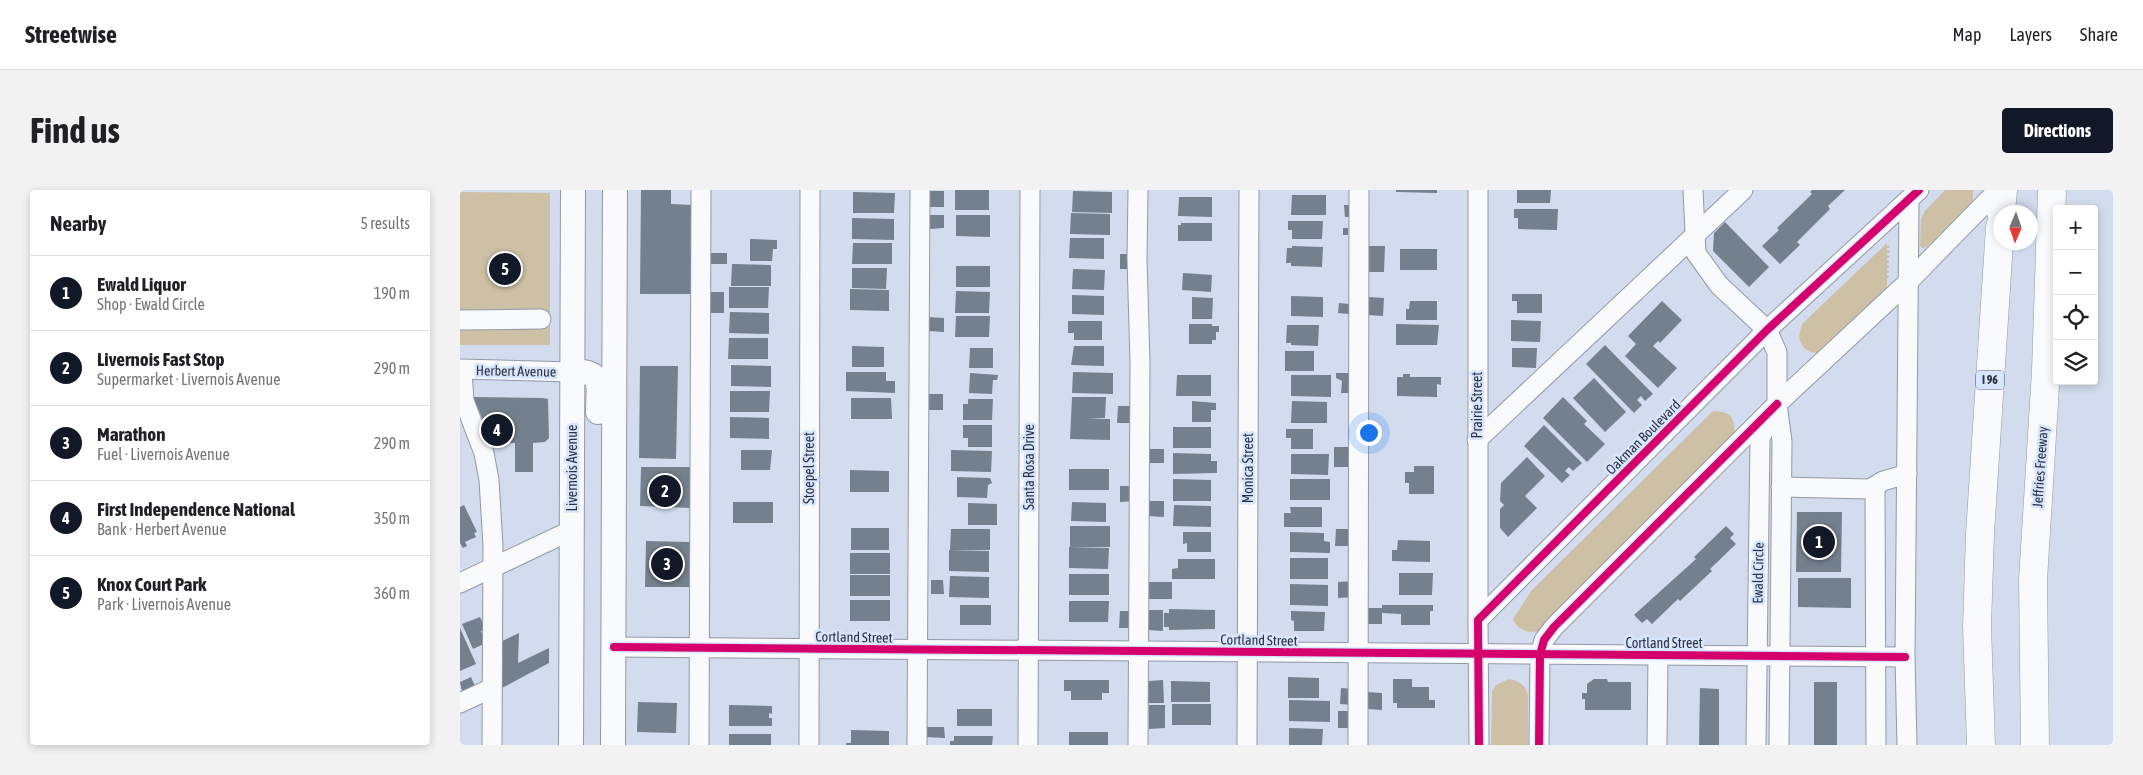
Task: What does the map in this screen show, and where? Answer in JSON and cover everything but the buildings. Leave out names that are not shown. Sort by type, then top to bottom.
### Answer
[{"type":"highway","points":[[2002,205],[2003,190]]},
{"type":"highway","name":"Jeffries Freeway","points":[[2035,745],[2033,580],[2046,371],[2052,190]]},
{"type":"highway","name":"I 96","points":[[1981,745],[1977,626],[1980,534],[1999,250]]},
{"type":"highway","points":[[1968,745],[1979,707]]},
{"type":"main road","name":"Livernois Avenue","points":[[571,745],[573,190]]},
{"type":"main road","points":[[614,745],[615,190]]},
{"type":"main road","points":[[573,372],[588,371],[595,376],[598,385],[598,514],[614,565]]},
{"type":"street","points":[[699,745],[701,190]]},
{"type":"street","name":"Stoepel Street","points":[[809,745],[810,190]]},
{"type":"street","points":[[917,745],[920,190]]},
{"type":"street","name":"Santa Rosa Drive","points":[[1028,745],[1030,190]]},
{"type":"street","points":[[1138,190],[1138,745]]},
{"type":"street","name":"Monica Street","points":[[1247,745],[1249,190]]},
{"type":"street","points":[[1358,745],[1359,190]]},
{"type":"street","name":"Prairie Street","points":[[1478,190],[1478,620]]},
{"type":"street","points":[[1693,190],[1696,252],[1719,285],[1767,330]]},
{"type":"street","points":[[1477,440],[1743,190]]},
{"type":"street","points":[[1539,745],[1540,655],[1544,640],[1554,627],[1776,404],[1909,281],[1998,190]]},
{"type":"street","points":[[1907,745],[1905,657],[1909,281],[1914,195]]},
{"type":"street","name":"Oakman Boulevard","points":[[1478,620],[1767,330],[1914,195]]},
{"type":"street","points":[[460,320],[541,319]]},
{"type":"street","name":"Ewald Circle","points":[[1767,330],[1776,352],[1776,404],[1782,441],[1779,745]]},
{"type":"street","name":"Herbert Avenue","points":[[461,369],[573,372]]},
{"type":"street","points":[[461,369],[464,401],[484,453],[489,480],[492,567],[492,745]]},
{"type":"street","name":"Ewald Circle","points":[[1756,745],[1760,438],[1776,404]]},
{"type":"street","points":[[1781,487],[1870,489],[1883,481],[1907,474]]},
{"type":"street","points":[[1875,486],[1874,657],[1876,745]]},
{"type":"street","points":[[460,583],[572,530]]},
{"type":"street","points":[[1478,620],[1479,745]]},
{"type":"street","name":"Cortland Street","points":[[614,647],[1905,657]]},
{"type":"street","points":[[1657,745],[1658,656]]},
{"type":"street","points":[[460,703],[492,688]]},
{"type":"path","points":[[1887,280],[1888,246]]},
{"type":"shaded area","points":[[1945,190],[1973,190],[1973,201],[1927,247],[1922,248],[1920,245],[1921,219],[1925,211]]},
{"type":"shaded area","points":[[460,192],[550,193],[550,345],[460,345]]},
{"type":"shaded area","points":[[1887,243],[1887,289],[1823,352],[1814,353],[1804,348],[1799,336],[1802,324]]},
{"type":"shaded area","points":[[1713,411],[1725,413],[1732,418],[1736,438],[1539,631],[1527,631],[1517,626],[1513,619],[1532,590]]},
{"type":"shaded area","points":[[1509,679],[1522,684],[1528,695],[1528,745],[1491,745],[1492,691],[1496,685]]},
{"type":"cycle path","points":[[1479,745],[1478,620],[1767,330],[1919,190]]},
{"type":"cycle path","points":[[1539,745],[1540,655],[1544,640],[1554,627],[1777,404]]},
{"type":"cycle path","points":[[614,647],[1905,657]]},
{"type":"place","name":"Knox Court Park","points":[[505,269]]},
{"type":"place","name":"First Independence National","points":[[497,430]]},
{"type":"place","name":"Livernois Fast Stop","points":[[665,491]]},
{"type":"place","name":"Ewald Liquor","points":[[1819,542]]},
{"type":"place","name":"Marathon","points":[[667,564]]}]
